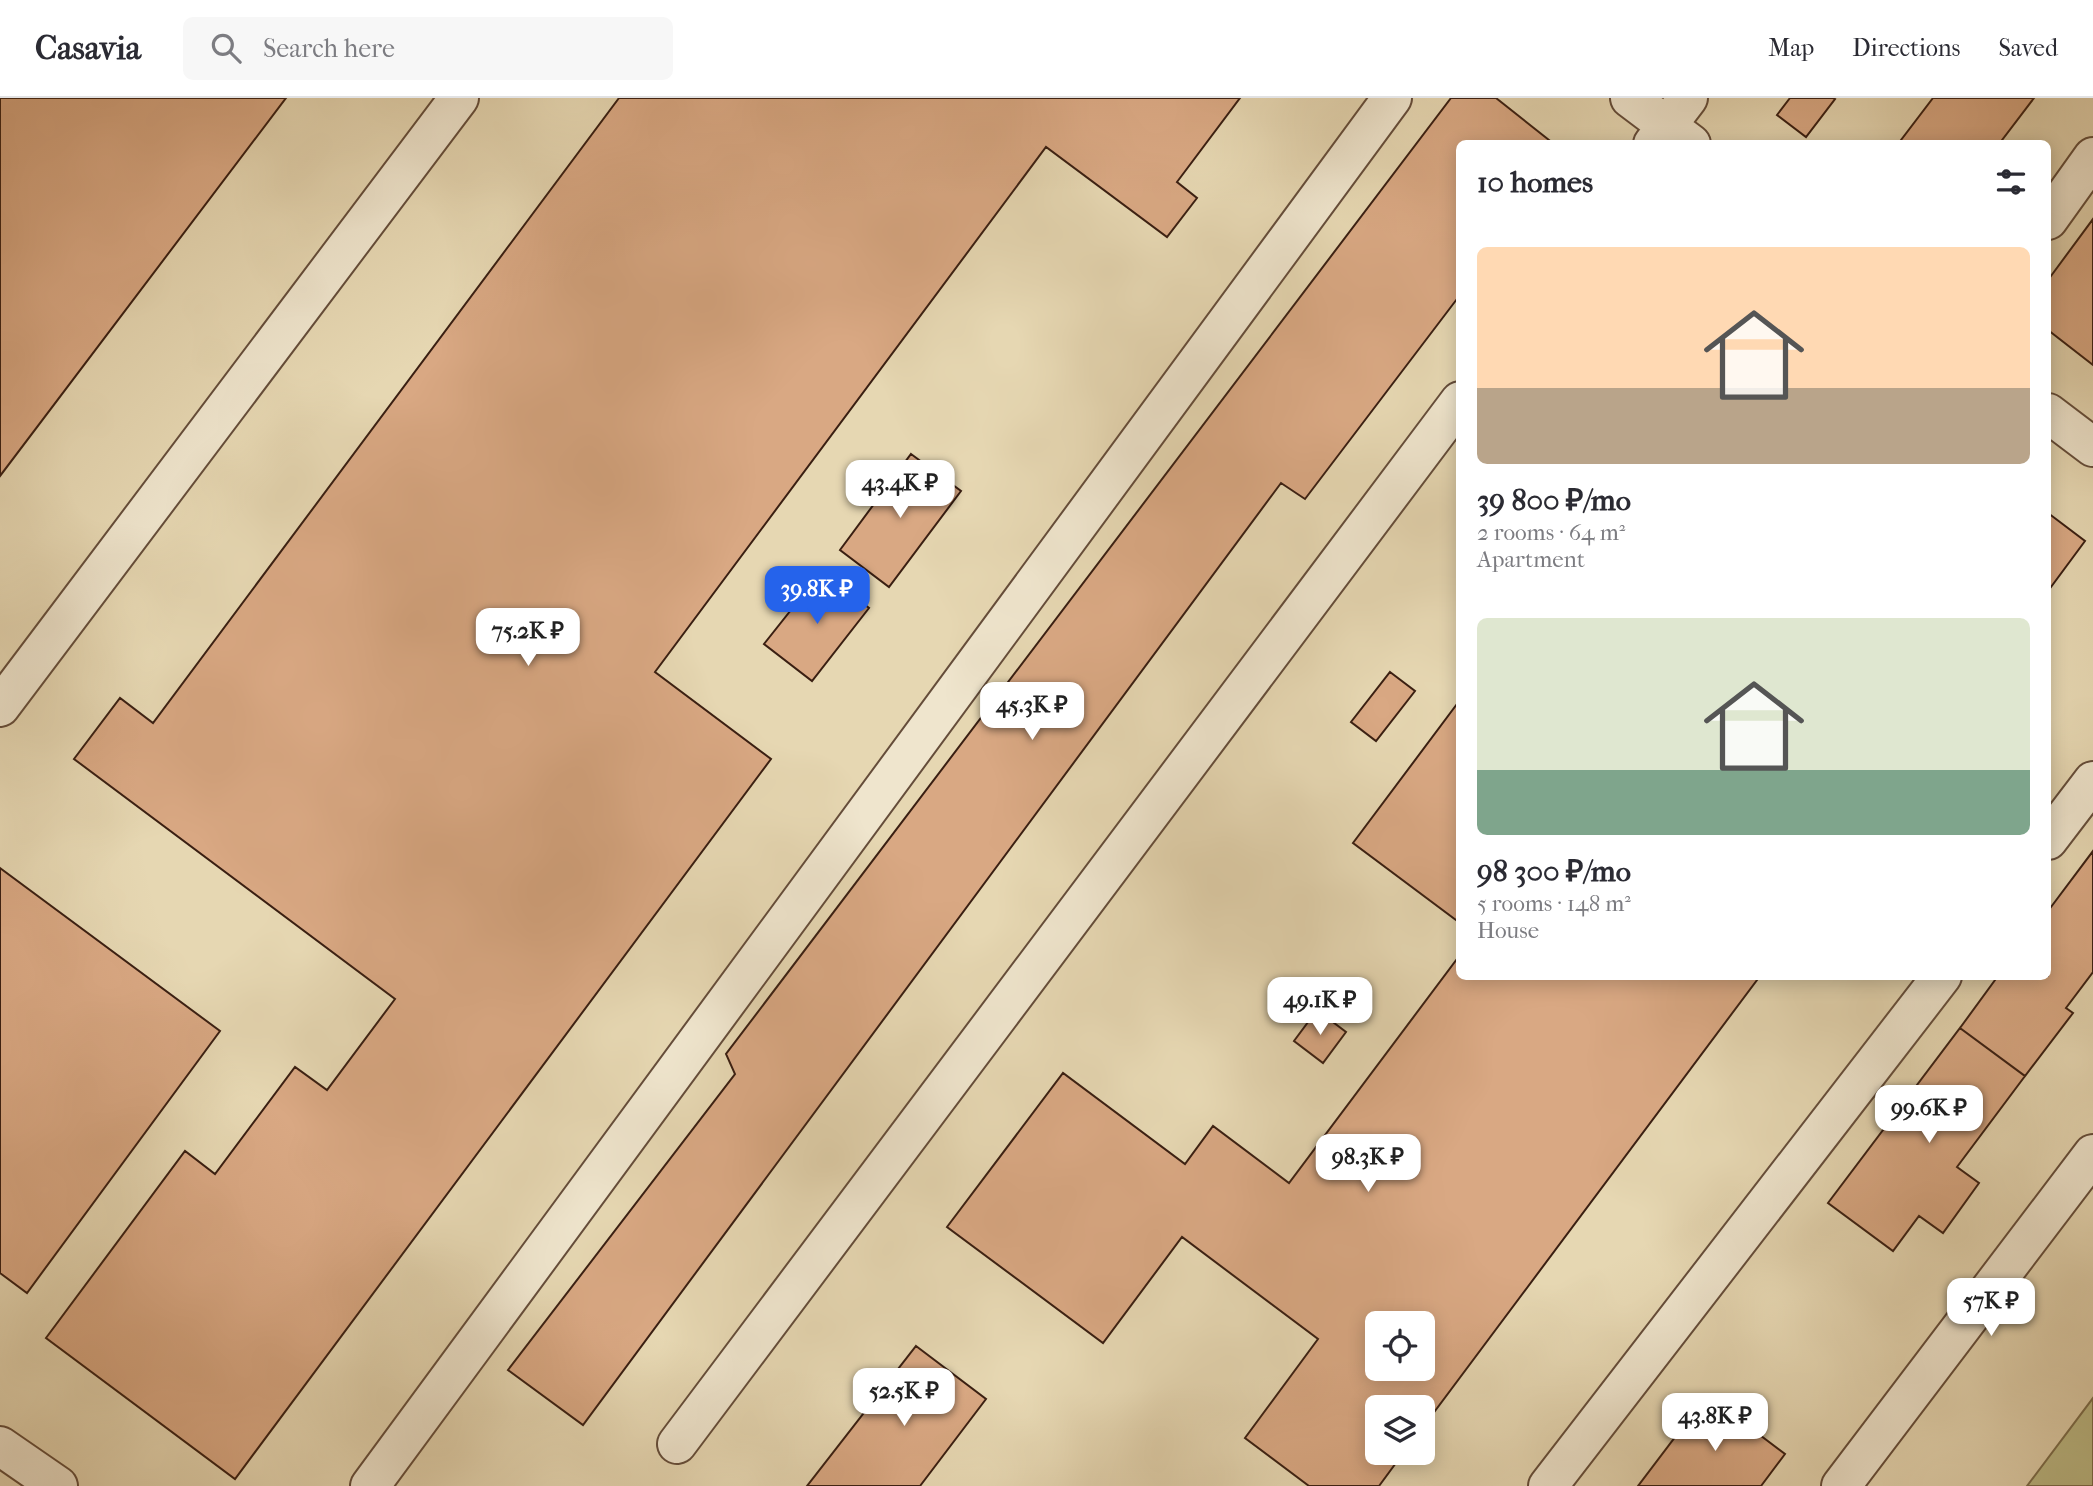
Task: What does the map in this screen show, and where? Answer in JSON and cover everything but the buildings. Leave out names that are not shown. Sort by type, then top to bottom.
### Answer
[{"type":"street","points":[[0,707],[459,98]]},
{"type":"street","points":[[369,1486],[1392,98]]},
{"type":"street","points":[[1630,98],[1675,127]]},
{"type":"street","points":[[2051,216],[2093,158]]},
{"type":"street","points":[[677,1444],[1456,406]]},
{"type":"street","points":[[2051,415],[2093,447]]},
{"type":"street","points":[[2051,836],[2093,781]]},
{"type":"street","points":[[1548,1486],[1939,980]]},
{"type":"street","points":[[1841,1486],[2093,1154]]},
{"type":"street","points":[[0,1446],[58,1486]]},
{"type":"shaded area","points":[[2093,1398],[2093,1486],[2027,1486]]}]
